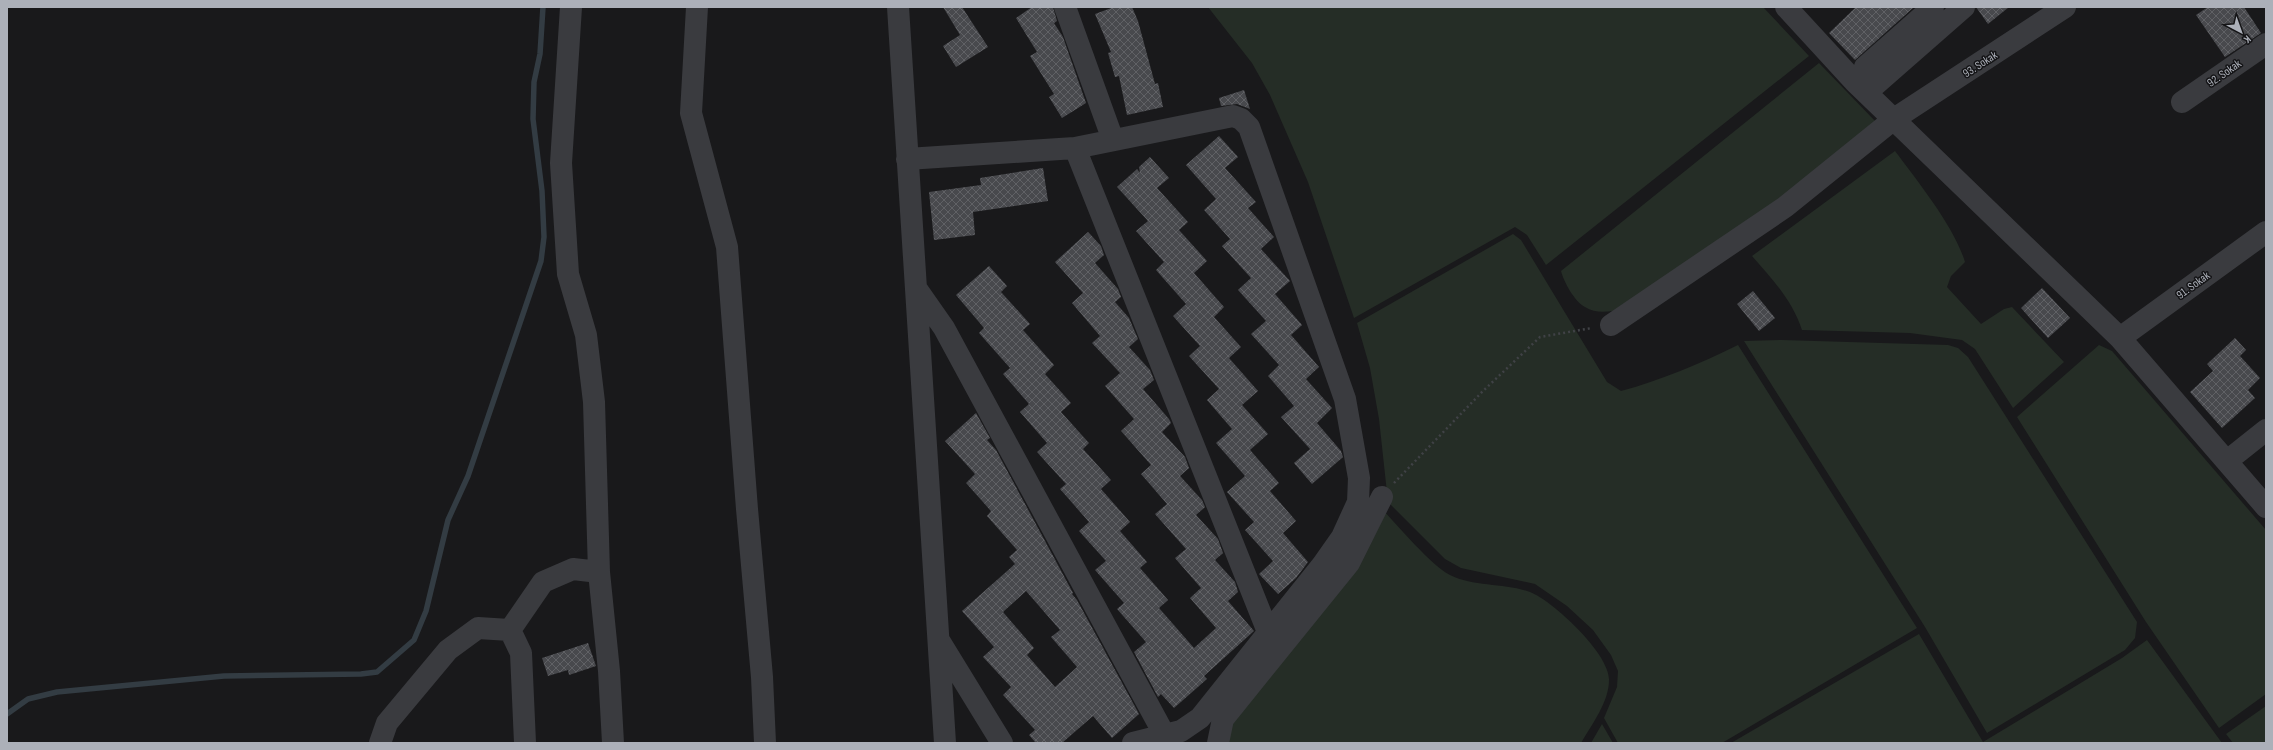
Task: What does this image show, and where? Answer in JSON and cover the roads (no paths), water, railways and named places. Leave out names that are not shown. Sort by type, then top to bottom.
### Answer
[{"type":"street","points":[[571,7],[561,163],[568,274],[586,336],[594,402],[599,572],[609,671],[613,743]]},
{"type":"street","points":[[697,7],[691,112],[728,247],[747,508],[762,677],[765,743]]},
{"type":"street","points":[[898,7],[945,743]]},
{"type":"street","points":[[1065,7],[1113,140]]},
{"type":"street","points":[[1786,7],[1866,92],[2120,338],[2266,507]]},
{"type":"street","points":[[1865,67],[1933,7]]},
{"type":"street","points":[[1866,92],[1964,7]]},
{"type":"street","name":"93. Sokak","points":[[1611,325],[1785,207],[1894,119],[2065,7]]},
{"type":"street","name":"92. Sokak","points":[[2182,102],[2266,44]]},
{"type":"street","points":[[907,159],[1075,148],[1233,116],[1241,119],[1249,127],[1345,399],[1359,478],[1358,502],[1352,519],[1334,548],[1200,718],[1181,732],[1164,734],[1133,743]]},
{"type":"street","points":[[1075,148],[1268,632]]},
{"type":"street","name":"91. Sokak","points":[[2120,338],[2266,232]]},
{"type":"street","points":[[916,288],[944,328],[1164,734]]},
{"type":"street","points":[[2227,461],[2266,430]]},
{"type":"street","points":[[1218,743],[1223,719],[1349,563],[1382,497]]},
{"type":"street","points":[[510,630],[543,582],[573,569],[599,572]]},
{"type":"street","points":[[380,743],[387,723],[448,650],[478,628],[510,630]]},
{"type":"street","points":[[510,630],[521,653],[524,743]]},
{"type":"street","points":[[938,639],[1002,743]]},
{"type":"waterway","points":[[7,714],[28,699],[57,692],[224,676],[361,674],[377,672],[414,640],[426,611],[448,520],[468,476],[541,261],[544,237],[542,191],[533,119],[534,82],[540,54],[543,7]]}]
